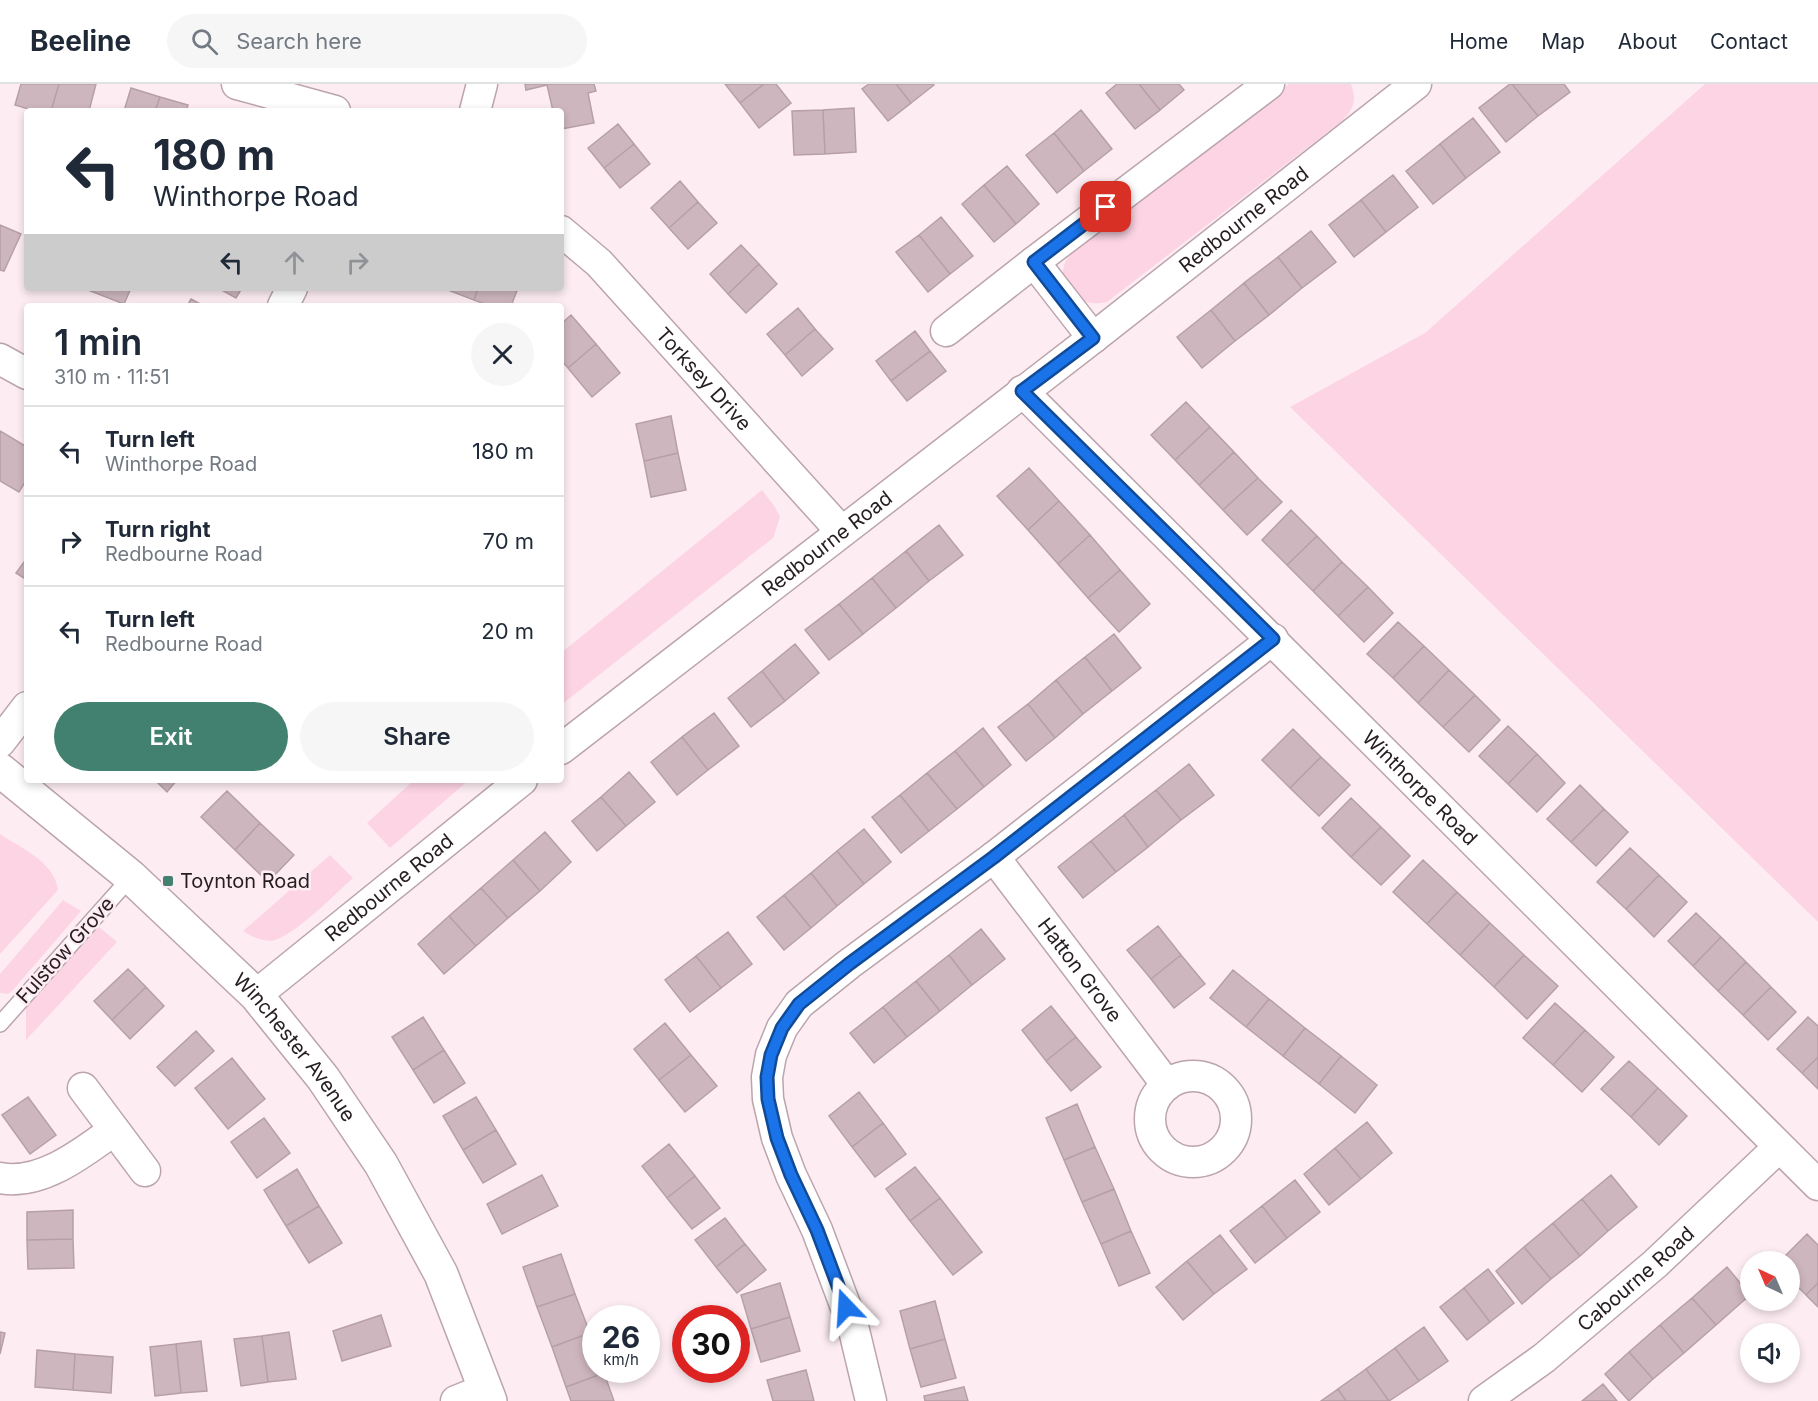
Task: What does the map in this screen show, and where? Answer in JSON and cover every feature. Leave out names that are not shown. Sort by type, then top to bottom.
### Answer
[{"type":"street","points":[[237,84],[324,108]]},
{"type":"street","points":[[476,108],[482,84]]},
{"type":"street","points":[[946,331],[1269,84]]},
{"type":"street","name":"Redbourne Road","points":[[564,747],[1093,338],[1397,89]]},
{"type":"street","name":"Torksey Drive","points":[[564,234],[599,263],[841,531]]},
{"type":"street","points":[[1034,262],[1093,338]]},
{"type":"street","points":[[0,359],[24,372]]},
{"type":"street","name":"Winthorpe Road","points":[[1022,391],[1818,1185]]},
{"type":"street","points":[[871,1401],[853,1326],[817,1230],[791,1175],[777,1138],[768,1099],[767,1077],[771,1055],[782,1028],[799,1004],[849,964],[994,857],[1273,639]]},
{"type":"street","points":[[0,742],[24,711]]},
{"type":"street","name":"Winchester Avenue","points":[[0,770],[131,877],[256,995],[323,1078],[381,1164],[441,1274],[488,1395]]},
{"type":"street","name":"Redbourne Road","points":[[256,995],[518,783]]},
{"type":"street","name":"Hatton Grove","points":[[994,857],[1167,1085]]},
{"type":"street","points":[[84,1088],[145,1171]]},
{"type":"street","points":[[0,1179],[27,1177],[52,1170],[78,1156],[114,1130]]},
{"type":"street","name":"Cabourne Road","points":[[1484,1401],[1544,1358],[1655,1264],[1779,1147]]},
{"type":"street","points":[[456,1401],[488,1395]]},
{"type":"lane","name":"Fulstow Grove","points":[[0,1024],[131,877]]},
{"type":"shaded area","points":[[1289,84],[1351,84],[1354,95],[1353,104],[1342,121],[1107,302],[1089,302],[1073,294],[1064,281],[1063,272],[1066,260],[1073,252]]},
{"type":"shaded area","points":[[1705,84],[1818,84],[1818,922],[1290,407],[1425,333]]},
{"type":"shaded area","points":[[762,490],[775,507],[780,517],[773,538],[564,703],[564,651]]},
{"type":"shaded area","points":[[411,783],[466,783],[390,848],[367,823]]},
{"type":"shaded area","points":[[0,834],[27,850],[44,864],[56,880],[58,890],[0,954]]},
{"type":"shaded area","points":[[330,855],[353,878],[313,915],[279,939],[270,941],[259,939],[243,931]]},
{"type":"shaded area","points":[[63,900],[81,911],[13,990],[8,994],[0,993],[0,974]]},
{"type":"shaded area","points":[[98,926],[117,942],[26,1040],[26,1008]]},
{"type":"building","points":[[21,84],[59,84],[52,108],[25,108],[15,105]]},
{"type":"building","points":[[59,84],[96,84],[90,108],[52,108]]},
{"type":"building","points":[[525,84],[594,84],[596,91],[588,93],[594,123],[564,128],[564,108],[552,108],[547,85],[526,90]]},
{"type":"building","points":[[725,84],[764,84],[740,103]]},
{"type":"building","points":[[764,84],[776,84],[791,103],[759,128],[740,103]]},
{"type":"building","points":[[869,84],[896,84],[911,103],[888,121],[862,89]]},
{"type":"building","points":[[896,84],[933,84],[934,85],[911,103]]},
{"type":"building","points":[[1117,84],[1139,84],[1160,110],[1135,129],[1106,93]]},
{"type":"building","points":[[1139,84],[1179,84],[1184,90],[1160,110]]},
{"type":"building","points":[[1510,84],[1538,116],[1506,142],[1479,108]]},
{"type":"building","points":[[1512,84],[1564,84],[1570,92],[1538,116]]},
{"type":"building","points":[[131,88],[160,97],[156,108],[125,108]]},
{"type":"building","points":[[160,97],[188,105],[187,108],[156,108]]},
{"type":"building","points":[[854,108],[856,152],[825,154],[823,110]]},
{"type":"building","points":[[823,110],[825,154],[794,155],[792,111]]},
{"type":"building","points":[[1081,110],[1112,149],[1084,171],[1054,133]]},
{"type":"building","points":[[1473,118],[1500,152],[1466,178],[1440,144]]},
{"type":"building","points":[[618,124],[634,144],[604,168],[588,148]]},
{"type":"building","points":[[1054,133],[1084,171],[1057,193],[1026,155]]},
{"type":"building","points":[[634,144],[650,164],[620,188],[604,168]]},
{"type":"building","points":[[1440,144],[1466,178],[1433,204],[1406,171]]},
{"type":"building","points":[[1007,166],[1039,204],[1016,224],[984,185]]},
{"type":"building","points":[[1393,175],[1418,207],[1386,232],[1361,200]]},
{"type":"building","points":[[680,181],[698,202],[669,228],[651,208]]},
{"type":"building","points":[[984,185],[1016,224],[994,242],[962,204]]},
{"type":"building","points":[[1361,200],[1386,232],[1354,257],[1329,225]]},
{"type":"building","points":[[698,202],[717,223],[688,249],[669,228]]},
{"type":"building","points":[[941,217],[973,256],[950,274],[919,235]]},
{"type":"building","points":[[0,225],[21,234],[4,271],[0,270]]},
{"type":"building","points":[[1311,231],[1336,262],[1302,288],[1278,257]]},
{"type":"building","points":[[919,235],[950,274],[928,292],[896,252]]},
{"type":"building","points":[[741,245],[759,264],[728,294],[710,274]]},
{"type":"building","points":[[1278,257],[1302,288],[1269,315],[1244,283]]},
{"type":"building","points":[[759,264],[777,284],[746,313],[728,294]]},
{"type":"building","points":[[1244,283],[1269,315],[1235,341],[1211,310]]},
{"type":"building","points":[[91,291],[130,291],[124,303]]},
{"type":"building","points":[[223,291],[240,291],[236,298]]},
{"type":"building","points":[[451,291],[477,291],[474,300]]},
{"type":"building","points":[[477,291],[517,291],[512,303],[482,303],[474,300]]},
{"type":"building","points":[[798,308],[815,329],[785,355],[767,334]]},
{"type":"building","points":[[1211,310],[1235,341],[1202,368],[1177,337]]},
{"type":"building","points":[[571,315],[596,344],[568,368],[564,363],[564,321]]},
{"type":"building","points":[[815,329],[833,349],[802,376],[785,355]]},
{"type":"building","points":[[915,331],[930,351],[891,381],[876,361]]},
{"type":"building","points":[[596,344],[620,373],[592,397],[568,368]]},
{"type":"building","points":[[930,351],[946,371],[907,401],[891,381]]},
{"type":"building","points":[[1186,402],[1210,427],[1175,460],[1151,435]]},
{"type":"building","points":[[671,416],[678,453],[644,461],[636,424]]},
{"type":"building","points":[[1210,427],[1234,452],[1199,485],[1175,460]]},
{"type":"building","points":[[0,431],[24,445],[24,484],[19,492],[0,481]]},
{"type":"building","points":[[1234,452],[1258,478],[1223,510],[1199,485]]},
{"type":"building","points":[[678,453],[686,490],[651,497],[644,461]]},
{"type":"building","points":[[1029,468],[1059,501],[1028,530],[997,496]]},
{"type":"building","points":[[1258,478],[1282,502],[1247,535],[1223,510]]},
{"type":"building","points":[[1059,501],[1090,535],[1058,564],[1028,530]]},
{"type":"building","points":[[1291,510],[1317,536],[1287,565],[1262,540]]},
{"type":"building","points":[[939,525],[963,555],[929,581],[906,551]]},
{"type":"building","points":[[1090,535],[1120,570],[1088,598],[1058,564]]},
{"type":"building","points":[[1317,536],[1342,562],[1313,591],[1287,565]]},
{"type":"building","points":[[906,551],[929,581],[896,608],[872,578]]},
{"type":"building","points":[[24,562],[24,578],[16,573]]},
{"type":"building","points":[[1342,562],[1368,587],[1338,616],[1313,591]]},
{"type":"building","points":[[1120,570],[1150,604],[1119,632],[1088,598]]},
{"type":"building","points":[[872,578],[896,608],[863,634],[839,604]]},
{"type":"building","points":[[1368,587],[1393,613],[1364,642],[1338,616]]},
{"type":"building","points":[[839,604],[863,634],[829,660],[805,630]]},
{"type":"building","points":[[1398,622],[1424,646],[1393,678],[1367,654]]},
{"type":"building","points":[[1114,634],[1141,668],[1112,691],[1085,657]]},
{"type":"building","points":[[795,644],[819,673],[785,701],[762,671]]},
{"type":"building","points":[[1424,646],[1449,670],[1418,703],[1393,678]]},
{"type":"building","points":[[1085,657],[1112,691],[1083,714],[1056,680]]},
{"type":"building","points":[[1449,670],[1475,695],[1443,727],[1418,703]]},
{"type":"building","points":[[762,671],[785,701],[751,727],[728,698]]},
{"type":"building","points":[[1056,680],[1083,714],[1055,738],[1028,704]]},
{"type":"building","points":[[1475,695],[1500,720],[1469,752],[1443,727]]},
{"type":"building","points":[[1028,704],[1055,738],[1026,761],[998,727]]},
{"type":"building","points":[[714,713],[739,746],[708,770],[682,737]]},
{"type":"building","points":[[1508,726],[1537,754],[1508,784],[1479,756]]},
{"type":"building","points":[[983,728],[1011,765],[984,787],[955,751]]},
{"type":"building","points":[[1293,729],[1321,757],[1290,788],[1262,760]]},
{"type":"building","points":[[682,737],[708,770],[677,795],[651,762]]},
{"type":"building","points":[[955,751],[984,787],[957,809],[927,773]]},
{"type":"building","points":[[1537,754],[1565,783],[1537,812],[1508,784]]},
{"type":"building","points":[[1321,757],[1350,785],[1319,816],[1290,788]]},
{"type":"building","points":[[1189,764],[1214,795],[1181,820],[1156,790]]},
{"type":"building","points":[[629,772],[655,802],[626,826],[601,797]]},
{"type":"building","points":[[927,773],[957,809],[929,831],[900,795]]},
{"type":"building","points":[[158,783],[174,783],[167,792]]},
{"type":"building","points":[[1580,785],[1604,809],[1571,842],[1547,819]]},
{"type":"building","points":[[1156,790],[1181,820],[1148,847],[1124,815]]},
{"type":"building","points":[[227,791],[260,823],[235,850],[201,817]]},
{"type":"building","points":[[900,795],[929,831],[901,853],[872,817]]},
{"type":"building","points":[[601,797],[626,826],[597,851],[572,821]]},
{"type":"building","points":[[1351,798],[1381,827],[1351,857],[1322,828]]},
{"type":"building","points":[[1604,809],[1628,832],[1596,866],[1571,842]]},
{"type":"building","points":[[1124,815],[1148,847],[1116,872],[1091,841]]},
{"type":"building","points":[[260,823],[294,855],[268,882],[235,850]]},
{"type":"building","points":[[1381,827],[1410,856],[1381,885],[1351,857]]},
{"type":"building","points":[[864,829],[891,862],[864,884],[837,851]]},
{"type":"building","points":[[545,832],[571,862],[540,891],[513,860]]},
{"type":"building","points":[[1091,841],[1116,872],[1083,898],[1058,867]]},
{"type":"building","points":[[1630,848],[1659,875],[1626,909],[1597,882]]},
{"type":"building","points":[[837,851],[864,884],[837,906],[811,873]]},
{"type":"building","points":[[513,860],[540,891],[508,918],[481,888]]},
{"type":"building","points":[[1423,860],[1457,892],[1427,924],[1393,892]]},
{"type":"building","points":[[811,873],[837,906],[811,928],[784,895]]},
{"type":"building","points":[[1659,875],[1687,902],[1654,937],[1626,909]]},
{"type":"building","points":[[481,888],[508,918],[476,946],[449,916]]},
{"type":"building","points":[[1457,892],[1490,923],[1460,955],[1427,924]]},
{"type":"building","points":[[784,895],[811,928],[784,950],[757,917]]},
{"type":"building","points":[[1696,913],[1721,937],[1693,966],[1668,941]]},
{"type":"building","points":[[449,916],[476,946],[444,974],[418,944]]},
{"type":"building","points":[[1490,923],[1524,955],[1494,987],[1460,955]]},
{"type":"building","points":[[1158,926],[1181,955],[1151,979],[1127,950]]},
{"type":"building","points":[[981,929],[1005,959],[972,985],[949,955]]},
{"type":"building","points":[[728,932],[752,964],[721,988],[696,956]]},
{"type":"building","points":[[1721,937],[1746,962],[1718,991],[1693,966]]},
{"type":"building","points":[[949,955],[972,985],[940,1011],[916,981]]},
{"type":"building","points":[[1181,955],[1205,984],[1174,1008],[1151,979]]},
{"type":"building","points":[[1524,955],[1558,986],[1527,1019],[1494,987]]},
{"type":"building","points":[[696,956],[721,988],[690,1012],[665,980]]},
{"type":"building","points":[[1746,962],[1771,987],[1743,1015],[1718,991]]},
{"type":"building","points":[[128,969],[146,987],[112,1020],[94,1001]]},
{"type":"building","points":[[1233,970],[1269,999],[1246,1027],[1210,998]]},
{"type":"building","points":[[916,981],[940,1011],[907,1037],[883,1007]]},
{"type":"building","points":[[146,987],[164,1006],[130,1039],[112,1020]]},
{"type":"building","points":[[1771,987],[1796,1012],[1768,1040],[1743,1015]]},
{"type":"building","points":[[1269,999],[1305,1028],[1283,1056],[1246,1027]]},
{"type":"building","points":[[1555,1003],[1585,1030],[1553,1065],[1523,1038]]},
{"type":"building","points":[[1051,1006],[1076,1037],[1046,1061],[1022,1030]]},
{"type":"building","points":[[883,1007],[907,1037],[874,1063],[850,1033]]},
{"type":"building","points":[[423,1017],[444,1050],[413,1070],[392,1037]]},
{"type":"building","points":[[1808,1017],[1818,1026],[1818,1057],[1802,1073],[1777,1049]]},
{"type":"building","points":[[665,1023],[691,1055],[659,1080],[634,1049]]},
{"type":"building","points":[[1305,1028],[1341,1056],[1319,1084],[1283,1056]]},
{"type":"building","points":[[1585,1030],[1614,1057],[1582,1092],[1553,1065]]},
{"type":"building","points":[[196,1031],[214,1051],[175,1086],[157,1067]]},
{"type":"building","points":[[1076,1037],[1101,1067],[1071,1091],[1046,1061]]},
{"type":"building","points":[[444,1050],[465,1083],[434,1103],[413,1070]]},
{"type":"building","points":[[691,1055],[717,1086],[685,1112],[659,1080]]},
{"type":"building","points":[[1341,1056],[1377,1085],[1355,1113],[1319,1084]]},
{"type":"building","points":[[1818,1057],[1818,1089],[1802,1073]]},
{"type":"building","points":[[232,1058],[265,1099],[228,1129],[195,1088]]},
{"type":"building","points":[[1629,1061],[1658,1088],[1631,1117],[1601,1089]]},
{"type":"building","points":[[1658,1088],[1687,1116],[1659,1145],[1631,1117]]},
{"type":"building","points":[[859,1092],[883,1123],[852,1147],[829,1116]]},
{"type":"building","points":[[28,1097],[56,1135],[30,1154],[2,1115]]},
{"type":"building","points":[[476,1097],[496,1130],[463,1150],[443,1116]]},
{"type":"building","points":[[1077,1104],[1095,1147],[1064,1160],[1046,1118]]},
{"type":"building","points":[[264,1118],[290,1153],[257,1178],[231,1142]]},
{"type":"building","points":[[1367,1122],[1392,1153],[1361,1179],[1335,1148]]},
{"type":"building","points":[[883,1123],[906,1154],[875,1177],[852,1147]]},
{"type":"building","points":[[496,1130],[516,1164],[483,1183],[463,1150]]},
{"type":"building","points":[[669,1144],[695,1176],[667,1198],[642,1166]]},
{"type":"building","points":[[1095,1147],[1114,1189],[1082,1202],[1064,1160]]},
{"type":"building","points":[[1335,1148],[1361,1179],[1329,1205],[1304,1174]]},
{"type":"building","points":[[915,1167],[940,1198],[910,1221],[886,1189]]},
{"type":"building","points":[[297,1169],[319,1206],[286,1226],[264,1190]]},
{"type":"building","points":[[542,1175],[558,1206],[502,1234],[487,1204]]},
{"type":"building","points":[[1611,1175],[1637,1207],[1608,1231],[1582,1199]]},
{"type":"building","points":[[695,1176],[720,1208],[692,1229],[667,1198]]},
{"type":"building","points":[[1295,1180],[1320,1212],[1287,1238],[1262,1206]]},
{"type":"building","points":[[1114,1189],[1131,1231],[1101,1244],[1082,1202]]},
{"type":"building","points":[[940,1198],[982,1252],[953,1275],[910,1221]]},
{"type":"building","points":[[1582,1199],[1608,1231],[1580,1256],[1553,1223]]},
{"type":"building","points":[[319,1206],[342,1243],[309,1263],[286,1226]]},
{"type":"building","points":[[1262,1206],[1287,1238],[1255,1263],[1230,1231]]},
{"type":"building","points":[[73,1210],[73,1239],[27,1240],[27,1212]]},
{"type":"building","points":[[725,1218],[745,1244],[716,1267],[695,1240]]},
{"type":"building","points":[[1553,1223],[1580,1256],[1551,1279],[1524,1247]]},
{"type":"building","points":[[1131,1231],[1150,1273],[1119,1286],[1101,1244]]},
{"type":"building","points":[[1807,1234],[1818,1245],[1818,1283],[1806,1295],[1800,1289],[1800,1251],[1790,1251]]},
{"type":"building","points":[[1220,1235],[1247,1269],[1214,1294],[1187,1261]]},
{"type":"building","points":[[73,1239],[74,1268],[28,1269],[27,1240]]},
{"type":"building","points":[[745,1244],[766,1270],[737,1293],[716,1267]]},
{"type":"building","points":[[1524,1247],[1551,1279],[1522,1304],[1496,1271]]},
{"type":"building","points":[[561,1254],[575,1294],[537,1307],[523,1267]]},
{"type":"building","points":[[1187,1261],[1214,1294],[1183,1320],[1156,1287]]},
{"type":"building","points":[[1727,1267],[1740,1283],[1740,1304],[1716,1325],[1692,1298]]},
{"type":"building","points":[[1488,1269],[1514,1303],[1490,1322],[1464,1288]]},
{"type":"building","points":[[780,1283],[790,1317],[751,1329],[750,1305],[744,1305],[741,1295]]},
{"type":"building","points":[[1818,1283],[1818,1307],[1806,1295]]},
{"type":"building","points":[[1464,1288],[1490,1322],[1467,1340],[1440,1307]]},
{"type":"building","points":[[575,1294],[582,1312],[582,1336],[552,1347],[537,1307]]},
{"type":"building","points":[[1692,1298],[1716,1325],[1684,1353],[1660,1325]]},
{"type":"building","points":[[935,1301],[945,1339],[910,1349],[900,1311]]},
{"type":"building","points":[[381,1315],[391,1346],[342,1361],[333,1331]]},
{"type":"building","points":[[790,1317],[800,1351],[761,1362],[751,1329]]},
{"type":"building","points":[[1660,1325],[1684,1353],[1653,1379],[1629,1352]]},
{"type":"building","points":[[1424,1327],[1448,1361],[1419,1381],[1395,1348]]},
{"type":"building","points":[[0,1332],[5,1333],[0,1354]]},
{"type":"building","points":[[289,1332],[296,1379],[268,1382],[262,1336]]},
{"type":"building","points":[[262,1336],[268,1382],[241,1386],[234,1339]]},
{"type":"building","points":[[582,1336],[582,1381],[566,1387],[552,1347]]},
{"type":"building","points":[[945,1339],[956,1378],[921,1387],[910,1349]]},
{"type":"building","points":[[201,1341],[207,1391],[181,1393],[176,1344]]},
{"type":"building","points":[[176,1344],[181,1393],[155,1396],[150,1347]]},
{"type":"building","points":[[1395,1348],[1419,1381],[1389,1401],[1366,1369]]},
{"type":"building","points":[[37,1350],[75,1354],[73,1390],[35,1387]]},
{"type":"building","points":[[1629,1352],[1653,1379],[1629,1401],[1605,1374]]},
{"type":"building","points":[[75,1354],[113,1357],[111,1393],[73,1390]]},
{"type":"building","points":[[1366,1369],[1389,1401],[1346,1401],[1338,1389]]},
{"type":"building","points":[[806,1370],[814,1401],[773,1401],[767,1380]]},
{"type":"building","points":[[582,1381],[582,1383],[608,1383],[614,1401],[571,1401],[566,1387]]},
{"type":"building","points":[[1603,1384],[1617,1401],[1582,1401]]},
{"type":"building","points":[[964,1387],[968,1401],[925,1401],[924,1396]]},
{"type":"building","points":[[1338,1389],[1346,1401],[1321,1401]]},
{"type":"place","name":"Toynton Road","points":[[168,881]]},
{"type":"route","points":[[846,1307],[817,1230],[791,1175],[777,1138],[768,1099],[767,1077],[771,1055],[782,1028],[799,1004],[849,964],[994,857],[1273,639],[1022,391],[1093,338],[1034,262],[1106,207]]}]
